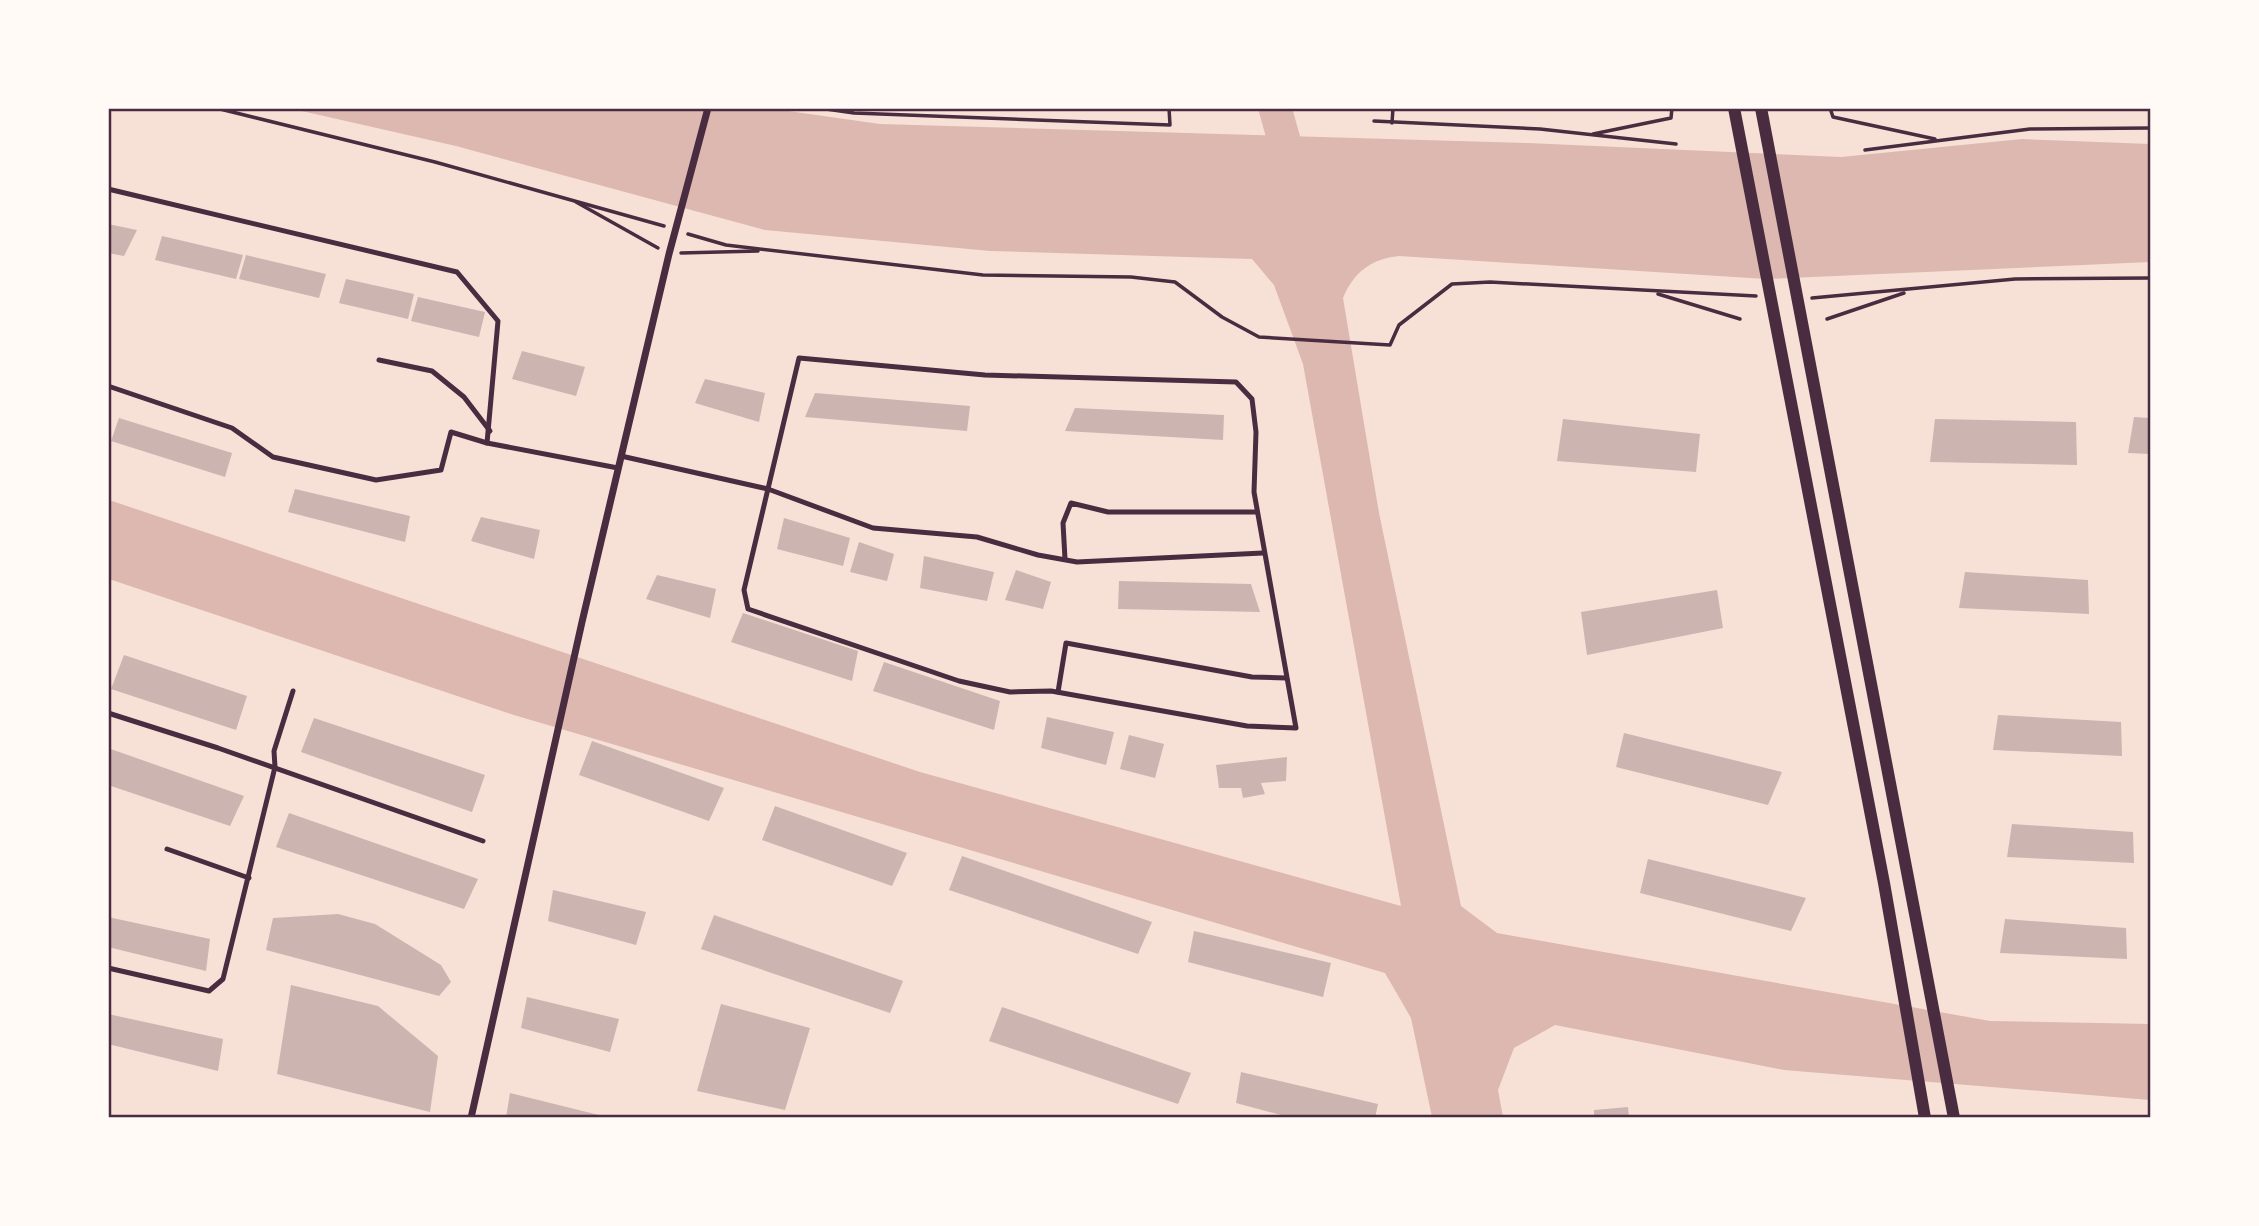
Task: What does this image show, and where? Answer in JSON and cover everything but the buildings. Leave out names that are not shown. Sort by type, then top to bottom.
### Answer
[{"type":"street","points":[[471,1118],[579,631],[669,254],[708,108]]},
{"type":"street","points":[[1734,108],[1925,1118]]},
{"type":"street","points":[[1761,108],[1954,1118]]},
{"type":"lane","points":[[108,190],[457,272],[498,321],[487,443]]},
{"type":"lane","points":[[799,358],[985,375],[1236,382],[1252,399],[1256,432],[1253,462],[1257,512],[1296,728],[1247,726],[1058,692],[1010,692],[959,681],[748,609],[744,590],[799,358]]},
{"type":"lane","points":[[379,360],[432,371],[464,397],[490,431]]},
{"type":"lane","points":[[108,386],[232,428],[273,457],[376,480],[441,470],[452,432],[487,443],[618,468]]},
{"type":"lane","points":[[621,456],[768,489],[873,528],[977,537],[1077,562],[1263,553]]},
{"type":"lane","points":[[1065,559],[1063,523],[1071,502],[1108,512],[1257,512]]},
{"type":"lane","points":[[1058,692],[1066,643],[1252,677],[1286,678]]},
{"type":"lane","points":[[108,968],[209,991],[223,979],[275,767],[274,751],[293,691]]},
{"type":"lane","points":[[108,713],[275,767],[483,841]]},
{"type":"lane","points":[[167,849],[249,878]]},
{"type":"path","points":[[216,108],[571,199],[665,227]]},
{"type":"path","points":[[819,108],[854,113],[1170,125],[1169,108]]},
{"type":"path","points":[[848,108],[854,113]]},
{"type":"path","points":[[1392,122],[1393,108]]},
{"type":"path","points":[[1590,135],[1671,118],[1672,108]]},
{"type":"path","points":[[1829,108],[1833,117],[1940,140]]},
{"type":"path","points":[[1374,121],[1540,129],[1676,144]]},
{"type":"path","points":[[1865,150],[2030,129],[2151,128]]},
{"type":"path","points":[[571,199],[669,254],[770,250]]},
{"type":"path","points":[[677,230],[726,245],[983,275],[1130,276],[1175,282],[1222,317],[1259,337],[1390,345]]},
{"type":"path","points":[[1827,319],[1909,291]]},
{"type":"path","points":[[1653,292],[1740,319]]},
{"type":"shaded area","points":[[767,108],[880,124],[1528,143],[1841,157],[2022,139],[2150,144],[2150,262],[1766,279],[1399,256],[1380,260],[1365,268],[1352,281],[1343,298],[1379,513],[1461,906],[1497,933],[1990,1021],[2150,1024],[2150,1100],[1784,1070],[1555,1025],[1514,1048],[1498,1090],[1503,1117],[1432,1117],[1411,1018],[1385,973],[514,715],[109,579],[109,500],[920,772],[1401,906],[1303,364],[1274,285],[1252,259],[990,251],[765,230],[456,146],[293,109]]},
{"type":"waterway","points":[[1275,108],[1295,180]]}]
